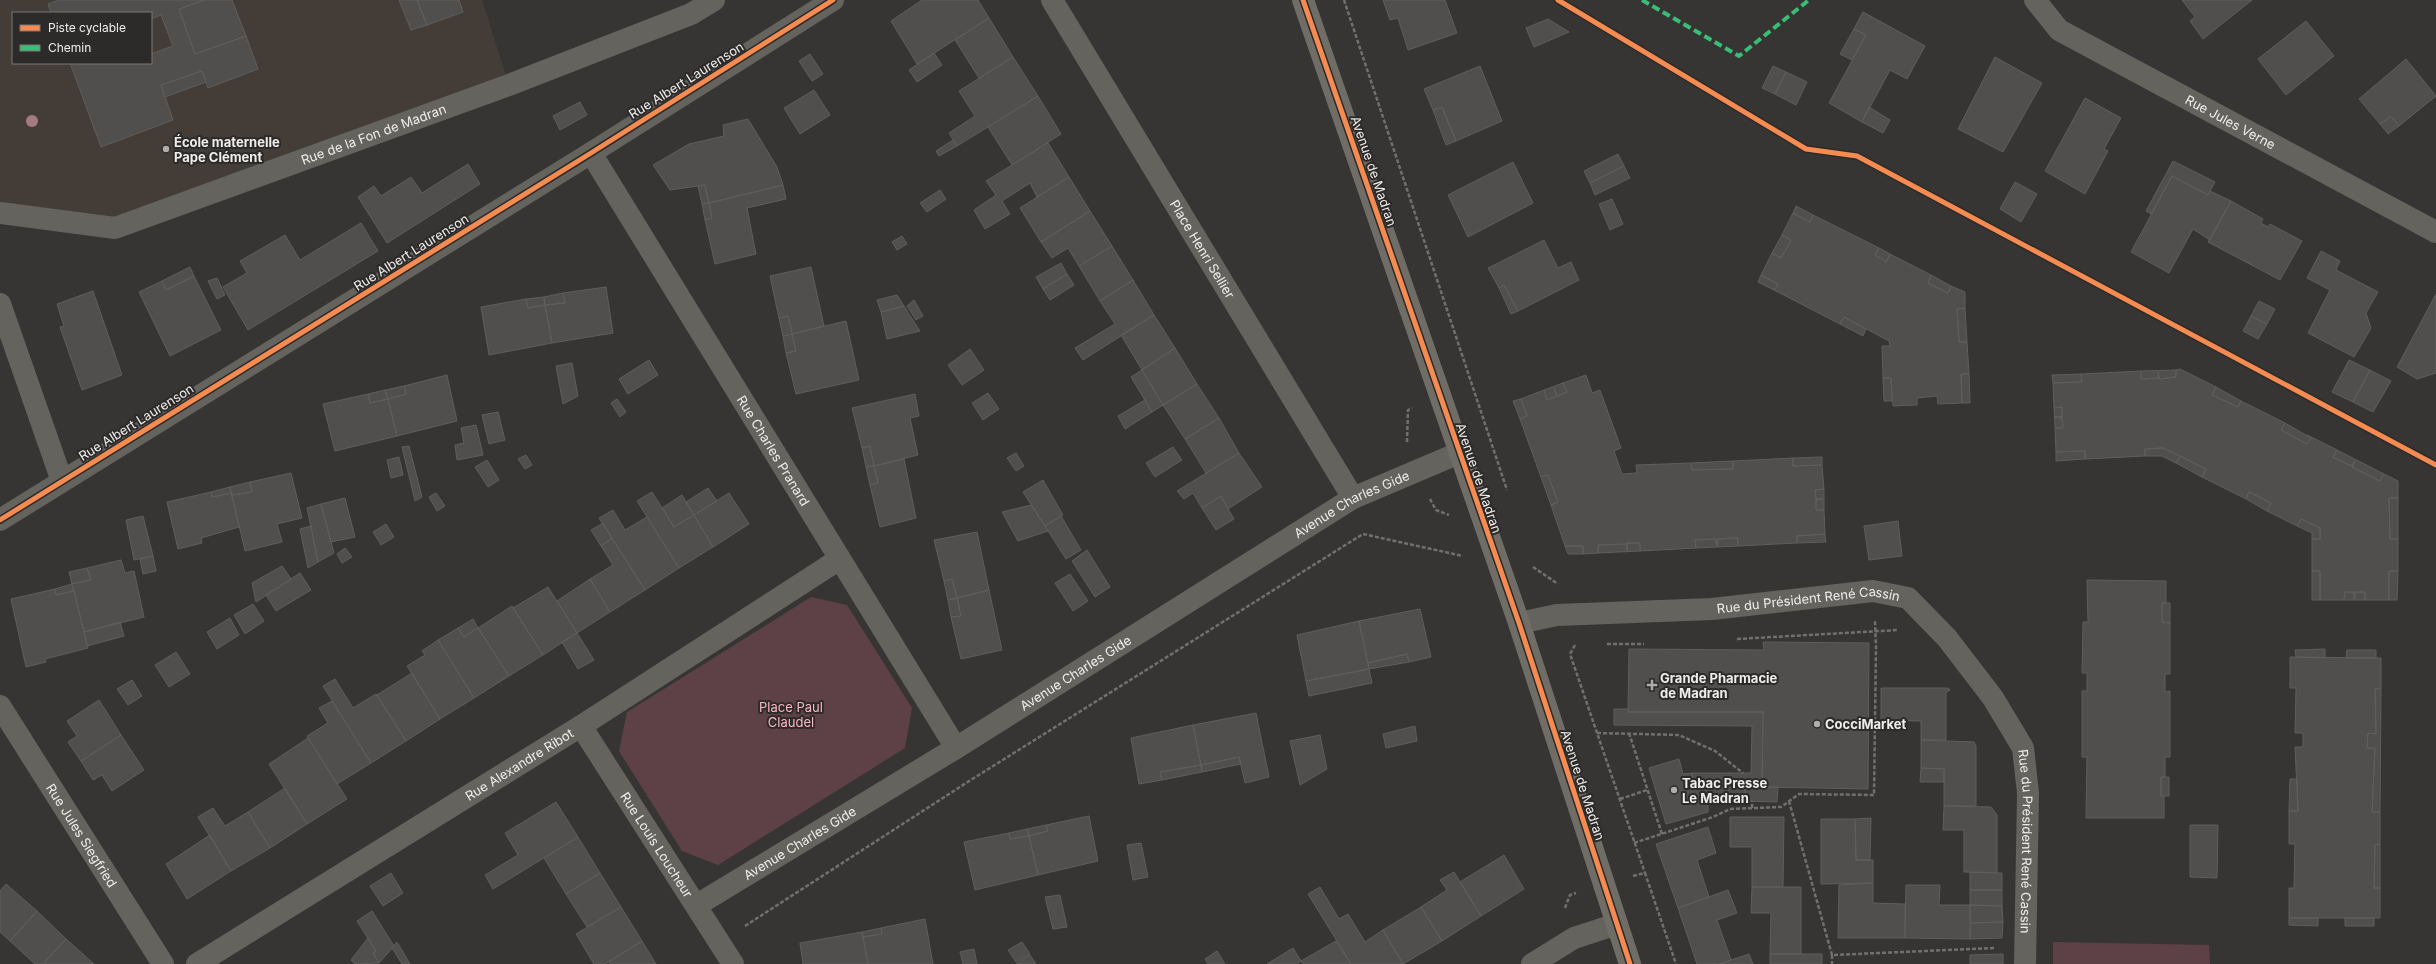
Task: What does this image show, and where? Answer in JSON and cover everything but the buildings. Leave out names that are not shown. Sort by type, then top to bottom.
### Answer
[{"type":"main road","name":"Avenue de Madran","points":[[1303,0],[1519,623],[1630,964]]},
{"type":"street","name":"Rue de la Fon de Madran","points":[[0,213],[115,228],[508,85],[691,14],[714,0]]},
{"type":"street","name":"Rue Albert Laurenson","points":[[0,520],[591,153],[833,0]]},
{"type":"street","name":"Place Henri Sellier","points":[[1052,0],[1353,498]]},
{"type":"street","name":"Rue Jules Verne","points":[[2035,0],[2059,30],[2436,232]]},
{"type":"street","name":"Rue Charles Pranard","points":[[591,153],[838,560],[956,748]]},
{"type":"street","points":[[0,304],[62,481]]},
{"type":"street","name":"Avenue Charles Gide","points":[[697,905],[956,748],[1353,498],[1459,453]]},
{"type":"street","name":"Rue Alexandre Ribot","points":[[198,964],[581,726],[838,560]]},
{"type":"street","name":"Rue du Président René Cassin","points":[[1519,623],[1557,615],[1712,609],[1873,591],[1908,598],[1947,638],[1993,698],[2023,748],[2028,793],[2025,964]]},
{"type":"street","name":"Rue Jules Siegfried","points":[[0,706],[164,964]]},
{"type":"street","name":"Rue Louis Loucheur","points":[[581,726],[697,905],[733,964]]},
{"type":"street","points":[[1532,964],[1574,938],[1617,924]]},
{"type":"path","points":[[1344,0],[1508,492]]},
{"type":"path","points":[[1558,0],[1806,149],[1858,156],[2436,465]]},
{"type":"path","points":[[738,923],[745,926],[966,783],[1363,534],[1466,556]]},
{"type":"path","points":[[1530,560],[1533,567],[1563,587]]},
{"type":"path","points":[[1634,843],[1713,817],[1730,808],[1781,807],[1799,794],[1874,795],[1875,631],[1873,591]]},
{"type":"path","points":[[1735,639],[1903,630]]},
{"type":"path","points":[[1581,642],[1576,643],[1570,654],[1676,964]]},
{"type":"path","points":[[1605,644],[1611,646],[1650,644]]},
{"type":"path","points":[[1597,733],[1678,735],[1715,751],[1743,773]]},
{"type":"path","points":[[1629,734],[1662,834]]},
{"type":"path","points":[[1620,800],[1647,790]]},
{"type":"path","points":[[1752,801],[1752,808]]},
{"type":"path","points":[[1789,801],[1832,955],[1832,964]]},
{"type":"path","points":[[1604,884],[1645,873]]},
{"type":"path","points":[[1832,955],[2002,947]]},
{"type":"shaded area","name":"École maternelle Pape Clément","points":[[0,0],[482,0],[509,85],[115,228],[0,213]]},
{"type":"green space","name":"Place Paul Claudel","points":[[811,597],[847,605],[912,708],[905,748],[718,865],[682,851],[619,751],[627,712]]},
{"type":"green space","points":[[2053,942],[2209,945],[2210,964],[2053,964]]},
{"type":"marked path","points":[[1642,0],[1739,56],[1809,0]]},
{"type":"cycle path","points":[[0,520],[591,153],[833,0]]},
{"type":"cycle path","points":[[1303,0],[1519,623],[1630,964]]},
{"type":"cycle path","points":[[1558,0],[1806,149],[1857,156],[2436,465]]},
{"type":"place","name":"École maternelle Pape Clément","points":[[166,149]]},
{"type":"place","name":"Grande Pharmacie de Madran","points":[[1652,685]]},
{"type":"place","name":"CocciMarket","points":[[1817,724]]},
{"type":"place","name":"Tabac Presse Le Madran","points":[[1674,790]]}]
